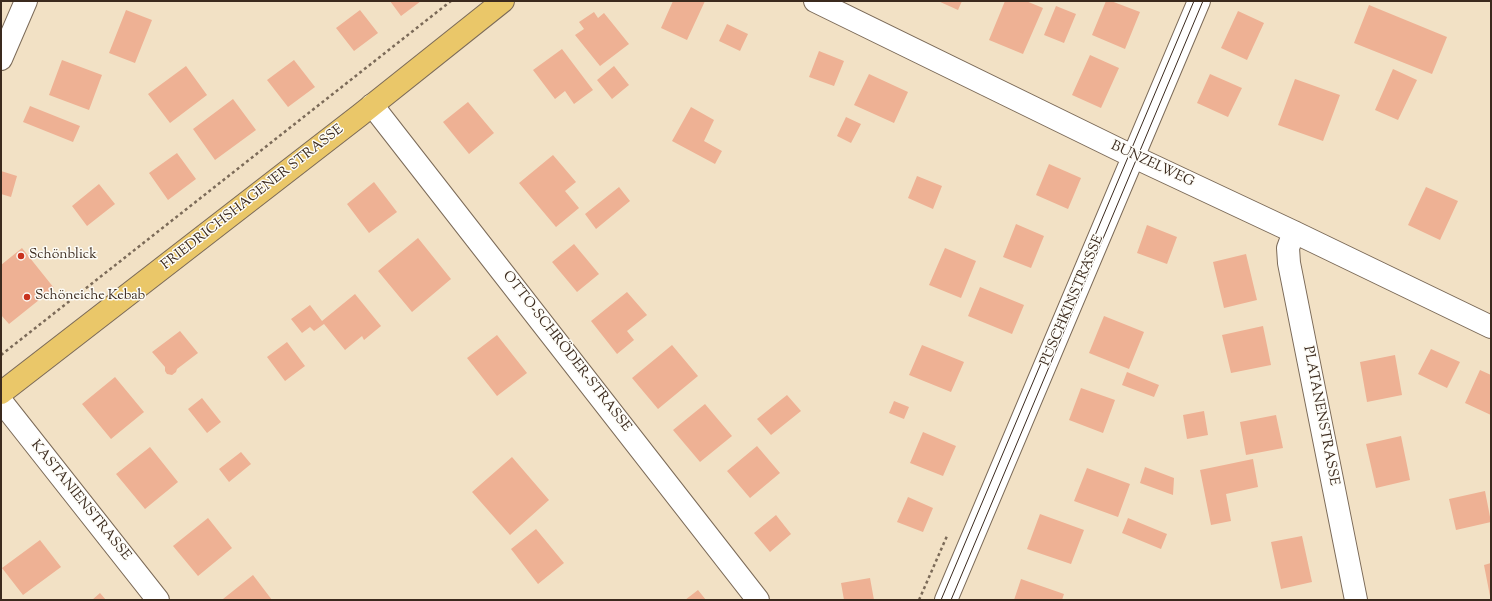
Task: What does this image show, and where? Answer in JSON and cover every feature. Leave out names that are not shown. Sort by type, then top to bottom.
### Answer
[{"type":"main road","name":"FRIEDRICHSHAGENER STRASSE","points":[[1,393],[372,105],[503,1]]},
{"type":"street","points":[[1,59],[26,1]]},
{"type":"street","name":"BUNZELWEG","points":[[815,1],[1133,157],[1294,232],[1491,327]]},
{"type":"street","name":"PUSCHKINSTRASSE","points":[[946,600],[1199,1]]},
{"type":"street","name":"OTTO-SCHRÖDER-STRASSE","points":[[372,105],[758,600]]},
{"type":"street","name":"PLATANENSTRASSE","points":[[1294,232],[1288,248],[1289,263],[1356,600]]},
{"type":"street","name":"KASTANIENSTRASSE","points":[[1,401],[158,600]]},
{"type":"path","points":[[1,355],[451,1]]},
{"type":"building","points":[[390,1],[421,1],[401,16]]},
{"type":"building","points":[[673,1],[705,1],[687,40],[661,28]]},
{"type":"building","points":[[938,1],[962,1],[958,10]]},
{"type":"building","points":[[1005,1],[1026,1],[1043,8],[1023,54],[989,40]]},
{"type":"building","points":[[1106,1],[1111,1],[1140,12],[1125,49],[1092,35]]},
{"type":"building","points":[[1369,5],[1447,37],[1432,74],[1354,43]]},
{"type":"building","points":[[1056,6],[1076,14],[1064,43],[1044,35]]},
{"type":"building","points":[[126,10],[152,20],[135,63],[109,53]]},
{"type":"building","points":[[360,10],[378,33],[354,51],[336,28]]},
{"type":"building","points":[[1238,11],[1264,23],[1247,60],[1221,48]]},
{"type":"building","points":[[594,12],[598,18],[604,13],[629,44],[600,66],[575,35],[584,29],[579,22]]},
{"type":"building","points":[[727,24],[748,34],[740,51],[719,41]]},
{"type":"building","points":[[562,49],[593,90],[574,104],[565,91],[555,99],[533,70]]},
{"type":"building","points":[[819,51],[844,61],[834,86],[809,77]]},
{"type":"building","points":[[1090,55],[1119,68],[1101,108],[1072,95]]},
{"type":"building","points":[[62,60],[102,75],[89,110],[49,95]]},
{"type":"building","points":[[294,60],[315,87],[288,107],[267,80]]},
{"type":"building","points":[[186,66],[207,95],[170,123],[148,94]]},
{"type":"building","points":[[614,66],[629,85],[612,99],[597,80]]},
{"type":"building","points":[[1393,69],[1417,80],[1398,120],[1375,110]]},
{"type":"building","points":[[869,74],[908,92],[894,123],[854,105]]},
{"type":"building","points":[[1210,74],[1242,88],[1228,117],[1197,103]]},
{"type":"building","points":[[1295,79],[1340,95],[1323,141],[1278,125]]},
{"type":"building","points":[[233,99],[256,130],[215,160],[193,129]]},
{"type":"building","points":[[468,102],[494,133],[469,154],[443,122]]},
{"type":"building","points":[[30,106],[80,126],[73,142],[23,122]]},
{"type":"building","points":[[691,107],[714,120],[704,141],[722,151],[715,164],[672,141]]},
{"type":"building","points":[[846,117],[861,124],[851,143],[837,136]]},
{"type":"building","points":[[177,153],[196,179],[168,200],[149,173]]},
{"type":"building","points":[[553,155],[576,182],[565,191],[579,208],[556,227],[519,183]]},
{"type":"building","points":[[1049,164],[1081,178],[1068,209],[1036,195]]},
{"type":"building","points":[[1,171],[17,176],[11,197],[1,194]]},
{"type":"building","points":[[917,176],[942,186],[933,209],[908,198]]},
{"type":"building","points":[[374,182],[397,212],[369,233],[347,204]]},
{"type":"building","points":[[99,184],[115,204],[87,226],[72,206]]},
{"type":"building","points":[[619,187],[630,201],[596,229],[585,214]]},
{"type":"building","points":[[1426,187],[1458,201],[1440,240],[1408,225]]},
{"type":"building","points":[[1016,224],[1044,236],[1031,268],[1003,257]]},
{"type":"building","points":[[1147,225],[1177,237],[1167,264],[1137,253]]},
{"type":"building","points":[[418,238],[451,279],[412,312],[378,271]]},
{"type":"building","points":[[574,244],[599,274],[577,292],[552,262]]},
{"type":"building","points":[[22,248],[54,288],[9,324],[1,315],[1,265]]},
{"type":"building","points":[[945,248],[976,261],[961,298],[929,285]]},
{"type":"building","points":[[1246,254],[1257,300],[1224,308],[1213,262]]},
{"type":"building","points":[[980,287],[1024,305],[1012,334],[968,316]]},
{"type":"building","points":[[627,292],[647,315],[627,331],[634,340],[617,354],[591,321]]},
{"type":"building","points":[[355,294],[381,326],[364,340],[362,336],[345,350],[324,324],[314,331],[310,327],[302,333],[291,319],[310,305],[322,321]]},
{"type":"building","points":[[1104,316],[1144,332],[1129,369],[1089,353]]},
{"type":"building","points":[[1263,326],[1271,365],[1231,373],[1222,335]]},
{"type":"building","points":[[180,331],[198,353],[177,369],[172,375],[167,374],[165,367],[152,352]]},
{"type":"building","points":[[497,335],[527,373],[497,396],[467,358]]},
{"type":"building","points":[[287,342],[305,366],[285,381],[267,357]]},
{"type":"building","points":[[672,345],[698,376],[658,409],[632,378]]},
{"type":"building","points":[[922,345],[964,362],[951,392],[909,375]]},
{"type":"building","points":[[1431,349],[1460,362],[1447,388],[1418,374]]},
{"type":"building","points":[[1395,355],[1402,395],[1367,402],[1360,362]]},
{"type":"building","points":[[1480,370],[1491,375],[1491,415],[1465,403]]},
{"type":"building","points":[[1127,372],[1159,385],[1154,397],[1122,385]]},
{"type":"building","points":[[115,377],[144,412],[111,439],[82,404]]},
{"type":"building","points":[[1081,388],[1115,400],[1103,433],[1069,420]]},
{"type":"building","points":[[787,395],[801,411],[771,435],[757,419]]},
{"type":"building","points":[[202,398],[221,422],[207,433],[188,409]]},
{"type":"building","points":[[894,401],[909,407],[904,419],[889,413]]},
{"type":"building","points":[[705,404],[732,436],[700,462],[673,430]]},
{"type":"building","points":[[1204,411],[1208,435],[1187,439],[1183,415]]},
{"type":"building","points":[[1276,415],[1283,448],[1246,455],[1240,422]]},
{"type":"building","points":[[923,432],[956,446],[943,476],[910,463]]},
{"type":"building","points":[[1401,436],[1410,480],[1376,488],[1366,444]]},
{"type":"building","points":[[757,446],[780,473],[750,498],[727,471]]},
{"type":"building","points":[[150,447],[178,482],[145,509],[116,474]]},
{"type":"building","points":[[241,452],[251,464],[229,482],[219,469]]},
{"type":"building","points":[[512,457],[549,500],[510,535],[472,492]]},
{"type":"building","points":[[1253,459],[1258,487],[1226,494],[1231,521],[1211,525],[1200,470]]},
{"type":"building","points":[[1145,467],[1174,478],[1173,495],[1140,483]]},
{"type":"building","points":[[1087,468],[1130,484],[1118,517],[1074,501]]},
{"type":"building","points":[[1485,491],[1491,522],[1456,530],[1449,499]]},
{"type":"building","points":[[908,497],[933,508],[923,532],[897,522]]},
{"type":"building","points":[[1040,514],[1084,530],[1071,564],[1027,549]]},
{"type":"building","points":[[776,515],[791,534],[770,552],[754,533]]},
{"type":"building","points":[[208,518],[232,548],[198,576],[173,546]]},
{"type":"building","points":[[1128,518],[1167,534],[1161,549],[1122,533]]},
{"type":"building","points":[[536,529],[564,563],[538,584],[511,549]]},
{"type":"building","points":[[1302,536],[1312,582],[1281,589],[1271,542]]},
{"type":"building","points":[[40,540],[61,567],[23,595],[2,568]]},
{"type":"building","points":[[1491,563],[1491,595],[1490,596],[1484,565]]},
{"type":"building","points":[[253,575],[272,600],[223,600],[223,599]]},
{"type":"building","points":[[870,578],[874,600],[844,600],[841,583]]},
{"type":"building","points":[[1021,579],[1064,594],[1062,600],[1014,600]]},
{"type":"building","points":[[698,590],[706,600],[685,600]]},
{"type":"building","points":[[100,593],[106,600],[92,600]]},
{"type":"tram line","points":[[941,600],[1194,1]]},
{"type":"tram line","points":[[951,600],[1203,1]]},
{"type":"place","name":"Schönblick","points":[[21,256]]},
{"type":"place","name":"Schöneiche Kebab","points":[[27,297]]}]
